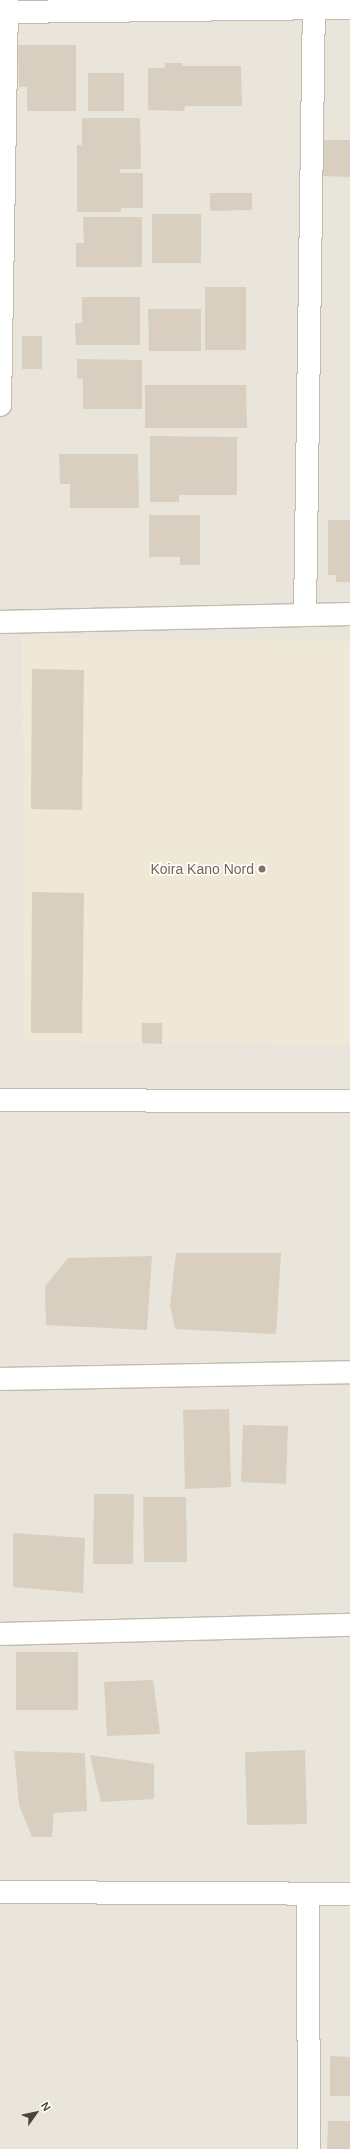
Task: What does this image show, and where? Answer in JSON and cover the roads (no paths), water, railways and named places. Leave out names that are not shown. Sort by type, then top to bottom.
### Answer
[{"type":"street","points":[[305,614],[314,4]]},
{"type":"street","points":[[0,405],[7,6],[314,4],[350,8]]},
{"type":"street","points":[[0,622],[350,614]]},
{"type":"street","points":[[0,1100],[350,1101]]},
{"type":"street","points":[[0,1379],[350,1372]]},
{"type":"street","points":[[0,1634],[350,1625]]},
{"type":"street","points":[[0,1892],[350,1894]]},
{"type":"street","points":[[308,1894],[309,2149]]},
{"type":"place","name":"Koira Kano Nord","points":[[262,869]]}]
